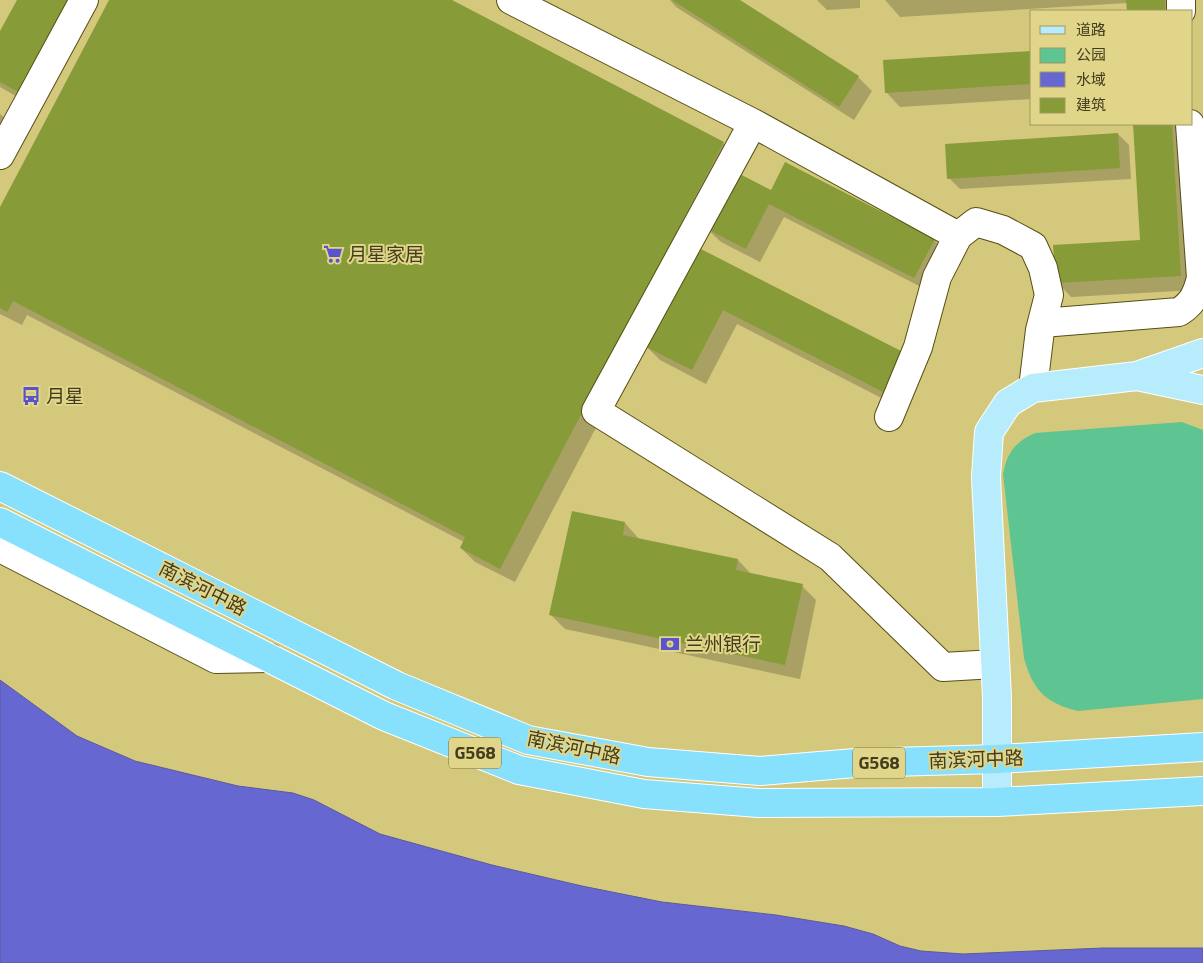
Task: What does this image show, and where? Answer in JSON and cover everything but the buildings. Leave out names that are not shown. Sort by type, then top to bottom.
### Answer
[{"type":"highway","name":"南滨河中路","points":[[0,486],[398,686],[528,740],[648,762],[760,771],[855,764],[998,759],[1203,747]]},
{"type":"highway","name":"南滨河中路","points":[[0,522],[384,716],[519,770],[644,794],[759,803],[997,802],[1203,791]]},
{"type":"main road","points":[[997,802],[998,759],[995,664],[986,478],[989,432],[1008,403],[1033,388],[1137,376],[1203,353]]},
{"type":"main road","points":[[1137,376],[1203,390]]},
{"type":"street","points":[[0,155],[84,0]]},
{"type":"street","points":[[511,0],[753,123],[958,236]]},
{"type":"street","points":[[753,123],[596,411],[830,557],[943,667],[995,664]]},
{"type":"street","points":[[1042,323],[1179,312],[1189,306],[1197,295],[1201,278],[1190,125]]},
{"type":"street","points":[[889,417],[918,347],[937,277],[958,236],[976,222],[1003,230],[1033,246],[1043,268],[1049,295],[1042,323],[1033,388]]},
{"type":"street","points":[[0,548],[216,659],[270,658]]},
{"type":"green space","points":[[1182,422],[1203,430],[1203,699],[1078,711],[1057,704],[1042,694],[1036,687],[1024,658],[1003,474],[1007,460],[1017,444],[1035,433]]},
{"type":"water","points":[[0,680],[77,736],[135,761],[238,786],[293,793],[314,800],[380,834],[492,865],[662,902],[776,915],[844,926],[873,934],[900,946],[921,951],[963,954],[1103,948],[1203,948],[1203,963],[0,963]]},
{"type":"place","name":"月星家居","points":[[333,254]]},
{"type":"place","name":"月星","points":[[31,396]]},
{"type":"place","name":"兰州银行","points":[[670,644]]}]
